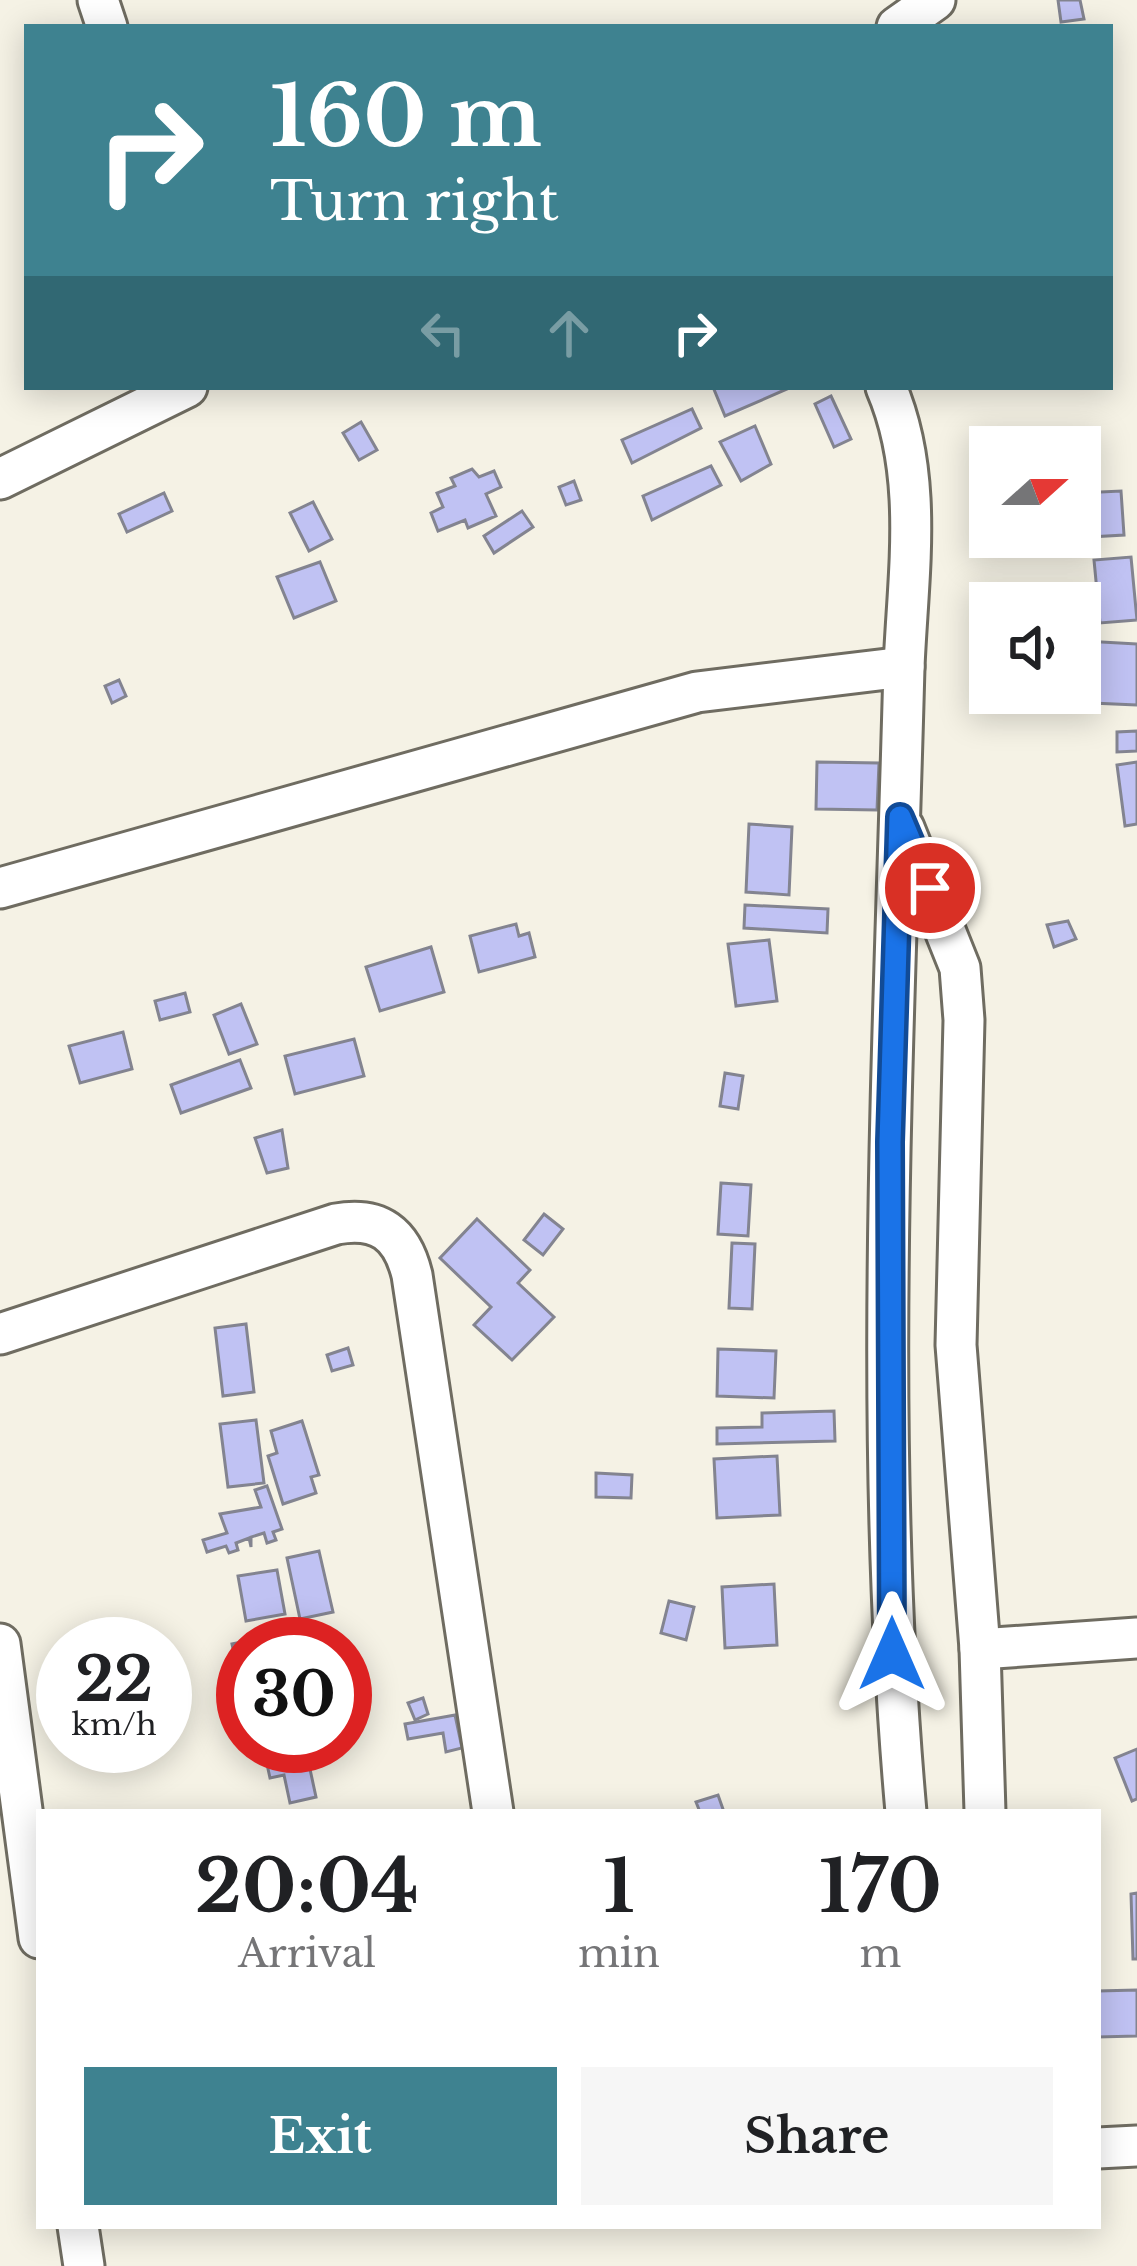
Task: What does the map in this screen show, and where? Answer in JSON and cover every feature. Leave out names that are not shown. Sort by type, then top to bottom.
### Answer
[{"type":"street","points":[[901,24],[934,0]]},
{"type":"street","points":[[0,479],[181,390]]},
{"type":"street","points":[[887,390],[909,455],[911,486],[890,1142],[892,1631],[906,1809]]},
{"type":"street","points":[[0,888],[698,692],[904,667]]},
{"type":"street","points":[[900,817],[960,968],[964,1020],[956,1345],[980,1649],[985,1809]]},
{"type":"street","points":[[0,1334],[336,1224],[358,1220],[392,1233],[406,1249],[412,1275],[493,1809]]},
{"type":"street","points":[[980,1649],[1137,1638]]},
{"type":"street","points":[[0,1644],[36,1915]]},
{"type":"street","points":[[1101,2148],[1137,2146]]},
{"type":"street","points":[[78,2229],[84,2266]]},
{"type":"building","points":[[1058,0],[1080,0],[1084,19],[1061,22]]},
{"type":"building","points":[[714,390],[785,390],[725,416]]},
{"type":"building","points":[[831,396],[851,439],[834,447],[815,404]]},
{"type":"building","points":[[692,409],[701,428],[632,463],[622,440]]},
{"type":"building","points":[[361,422],[377,450],[359,460],[343,433]]},
{"type":"building","points":[[755,426],[771,464],[741,481],[720,442]]},
{"type":"building","points":[[711,466],[721,485],[652,520],[643,496]]},
{"type":"building","points":[[472,469],[479,477],[494,471],[501,487],[486,494],[496,516],[468,528],[465,520],[438,531],[431,513],[443,507],[437,493],[455,486],[451,478]]},
{"type":"building","points":[[574,481],[581,500],[566,505],[559,487]]},
{"type":"building","points":[[1121,491],[1124,535],[1101,536],[1101,492]]},
{"type":"building","points":[[164,493],[172,511],[127,532],[119,514]]},
{"type":"building","points":[[313,502],[332,539],[309,551],[290,513]]},
{"type":"building","points":[[522,511],[533,527],[494,553],[484,536]]},
{"type":"building","points":[[1131,557],[1137,620],[1101,623],[1101,582],[1096,582],[1094,560]]},
{"type":"building","points":[[320,562],[336,601],[294,618],[277,577]]},
{"type":"building","points":[[1101,642],[1137,644],[1137,705],[1101,703]]},
{"type":"building","points":[[119,680],[126,696],[112,703],[105,686]]},
{"type":"building","points":[[1137,731],[1137,751],[1117,752],[1117,732]]},
{"type":"building","points":[[817,762],[879,763],[877,810],[816,809]]},
{"type":"building","points":[[1137,762],[1137,824],[1125,826],[1117,765]]},
{"type":"building","points":[[749,824],[792,827],[789,895],[746,892]]},
{"type":"building","points":[[745,905],[828,909],[827,933],[744,928]]},
{"type":"building","points":[[1068,921],[1076,939],[1054,947],[1047,925]]},
{"type":"building","points":[[516,924],[519,936],[529,933],[535,957],[479,972],[470,936]]},
{"type":"building","points":[[769,940],[777,1001],[736,1006],[728,944]]},
{"type":"building","points":[[431,947],[444,992],[380,1011],[366,967]]},
{"type":"building","points":[[185,993],[190,1012],[160,1020],[155,1001]]},
{"type":"building","points":[[241,1004],[257,1044],[229,1054],[214,1015]]},
{"type":"building","points":[[123,1032],[132,1069],[80,1083],[69,1046]]},
{"type":"building","points":[[354,1039],[364,1076],[295,1094],[285,1056]]},
{"type":"building","points":[[240,1060],[251,1088],[181,1113],[171,1085]]},
{"type":"building","points":[[725,1073],[743,1076],[738,1109],[720,1106]]},
{"type":"building","points":[[282,1130],[288,1168],[267,1173],[255,1138]]},
{"type":"building","points":[[721,1183],[751,1185],[748,1236],[718,1234]]},
{"type":"building","points":[[544,1214],[563,1229],[543,1255],[524,1240]]},
{"type":"building","points":[[477,1219],[530,1270],[518,1283],[554,1317],[512,1360],[474,1325],[491,1307],[440,1258]]},
{"type":"building","points":[[732,1243],[755,1244],[752,1309],[729,1308]]},
{"type":"building","points":[[246,1324],[254,1392],[223,1396],[215,1328]]},
{"type":"building","points":[[348,1348],[353,1365],[332,1371],[327,1355]]},
{"type":"building","points":[[718,1349],[776,1351],[774,1398],[717,1396]]},
{"type":"building","points":[[834,1411],[835,1441],[717,1444],[717,1428],[762,1427],[762,1413]]},
{"type":"building","points":[[256,1420],[264,1483],[228,1487],[220,1424]]},
{"type":"building","points":[[302,1421],[319,1475],[311,1477],[316,1493],[283,1504],[268,1456],[277,1453],[271,1431]]},
{"type":"building","points":[[777,1456],[780,1515],[717,1518],[714,1459]]},
{"type":"building","points":[[596,1473],[632,1475],[631,1498],[596,1497]]},
{"type":"building","points":[[267,1486],[282,1529],[273,1532],[276,1540],[267,1543],[264,1533],[251,1537],[251,1547],[249,1538],[236,1543],[238,1550],[229,1553],[226,1546],[207,1552],[203,1540],[227,1533],[220,1514],[261,1507],[255,1490]]},
{"type":"building","points":[[319,1551],[333,1612],[300,1617],[287,1558]]},
{"type":"building","points":[[277,1570],[285,1614],[245,1617],[238,1576]]},
{"type":"building","points":[[774,1584],[777,1645],[725,1648],[722,1587]]},
{"type":"building","points":[[669,1601],[694,1607],[686,1640],[661,1633]]},
{"type":"building","points":[[423,1698],[428,1714],[415,1720],[408,1703]]},
{"type":"building","points":[[455,1715],[462,1748],[446,1752],[443,1733],[408,1739],[405,1724]]},
{"type":"building","points":[[1137,1749],[1137,1799],[1132,1801],[1115,1758]]},
{"type":"building","points":[[269,1773],[311,1773],[316,1797],[290,1803],[284,1775],[270,1778]]},
{"type":"building","points":[[718,1795],[723,1809],[699,1809],[696,1802]]},
{"type":"building","points":[[1137,1893],[1137,1959],[1133,1959],[1131,1894]]},
{"type":"building","points":[[1137,1990],[1137,2036],[1101,2037],[1101,1991]]},
{"type":"route","points":[[892,1654],[890,1142],[900,817],[930,888]]}]
